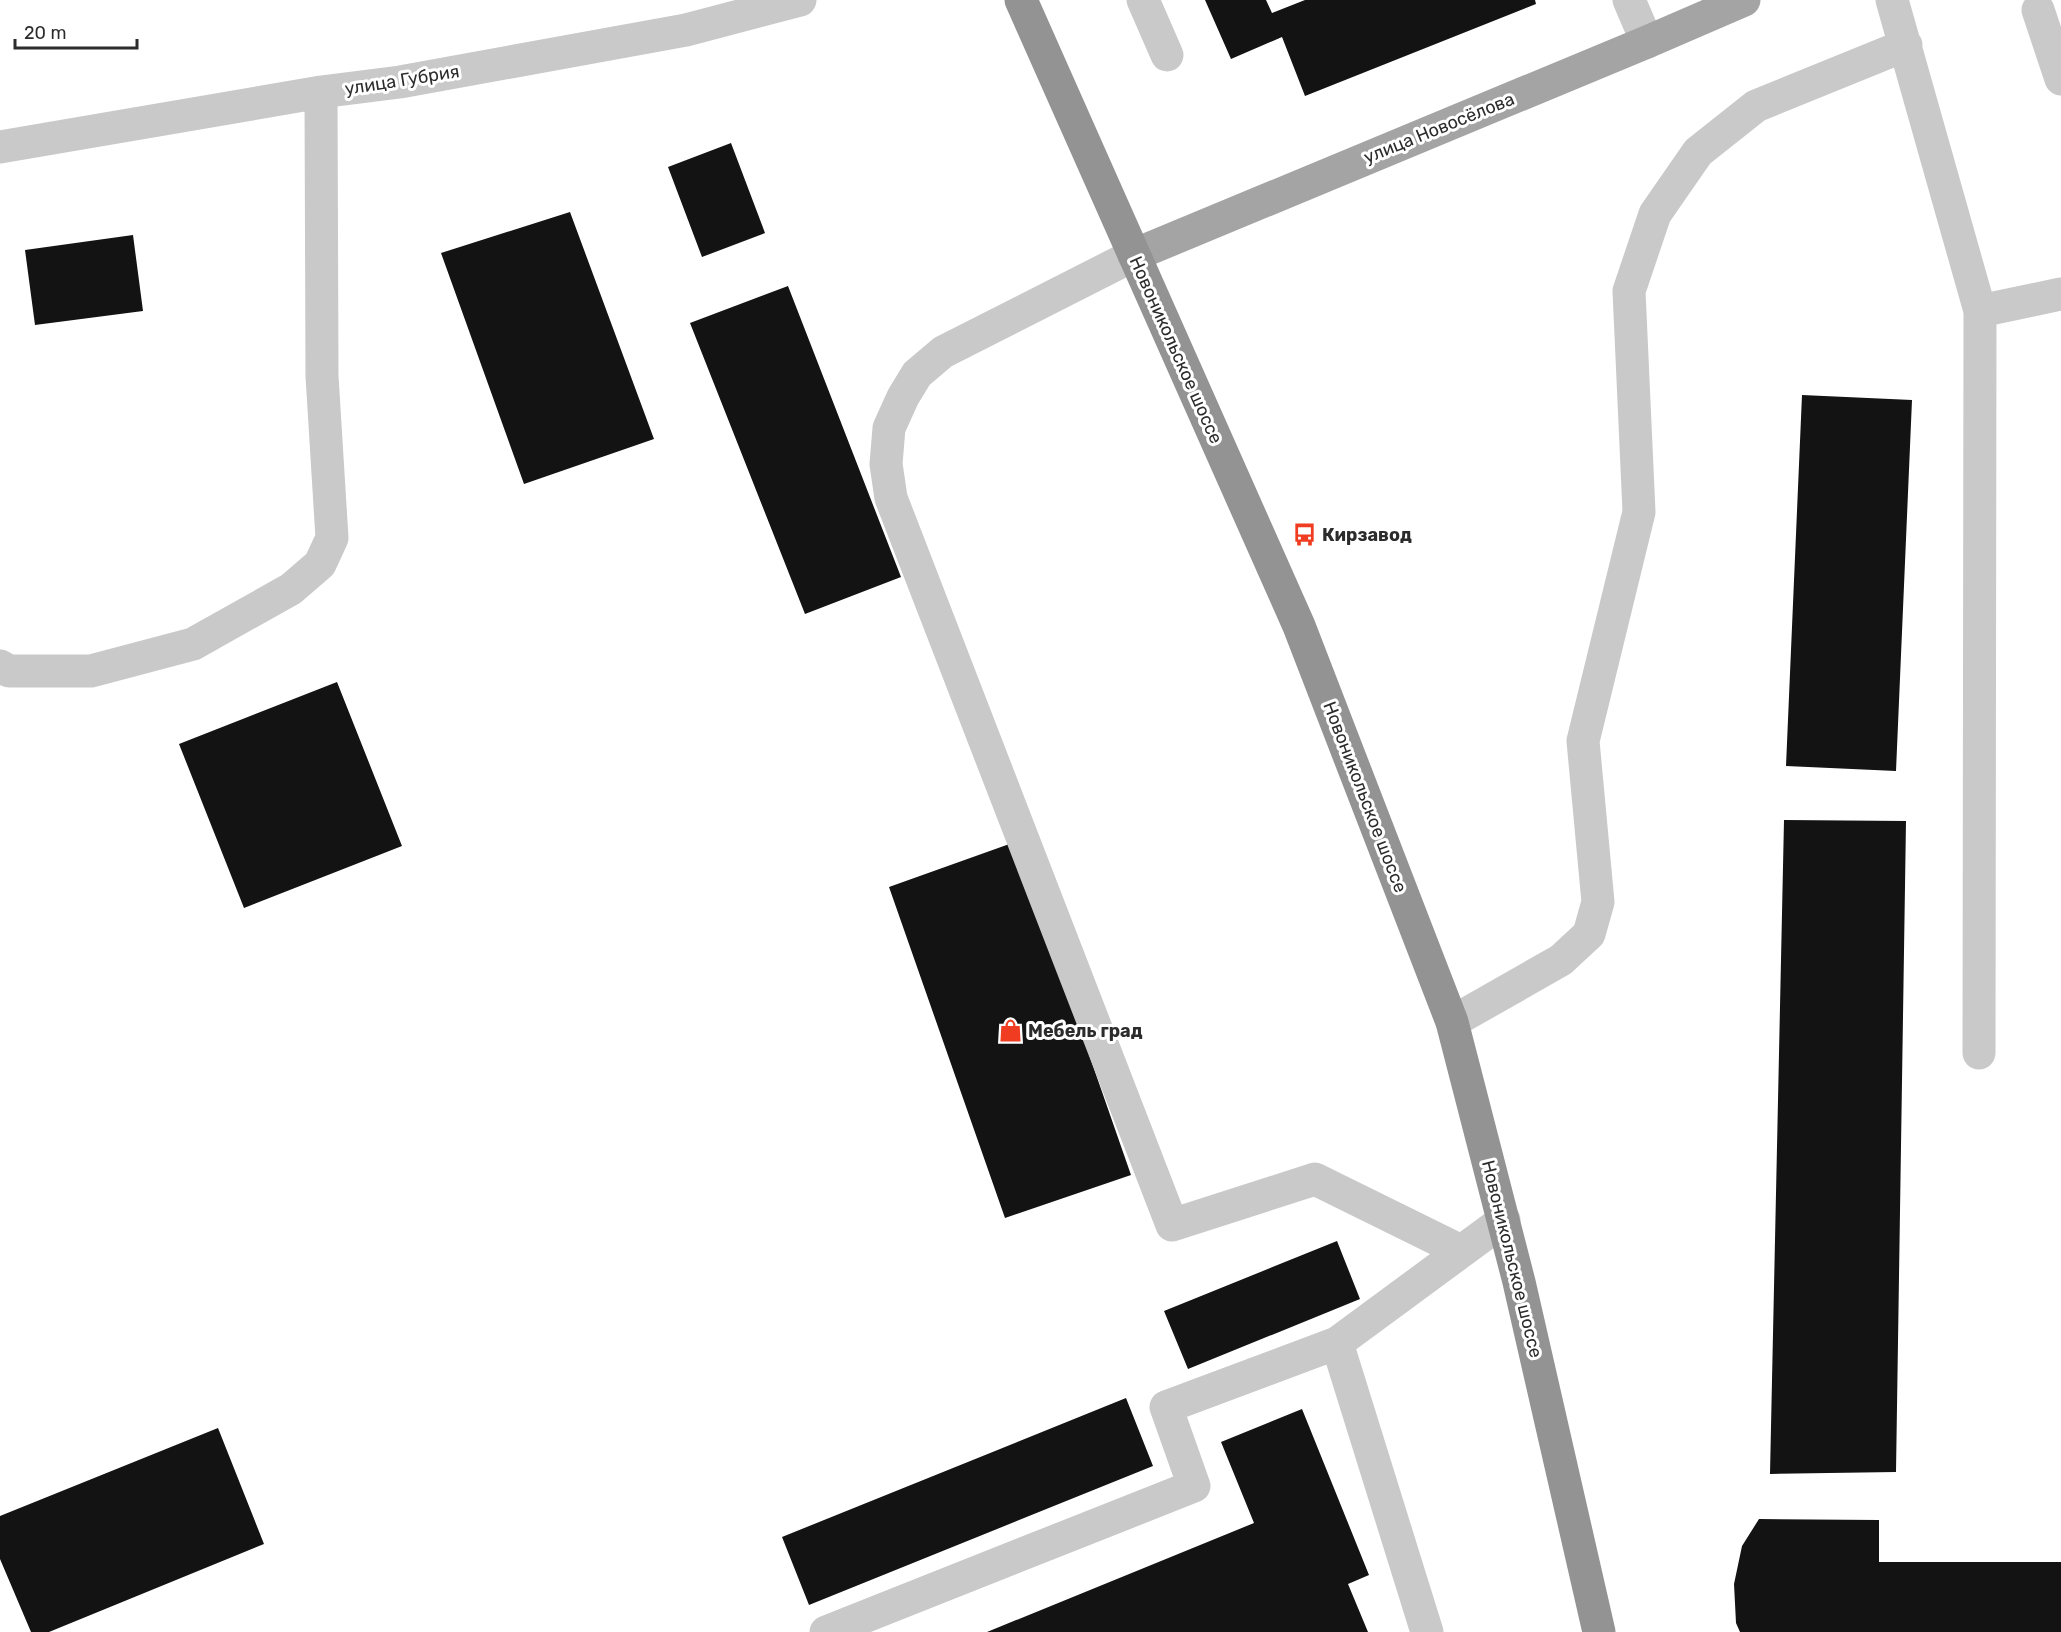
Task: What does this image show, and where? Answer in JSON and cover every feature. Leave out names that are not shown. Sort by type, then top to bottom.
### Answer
[{"type":"highway","name":"Новоникольское шоссе","points":[[1021,0],[1299,626],[1452,1022],[1504,1220],[1599,1632]]},
{"type":"main road","name":"улица Новосёлова","points":[[1134,255],[1744,0]]},
{"type":"street","name":"улица Губрия","points":[[0,147],[321,92],[400,82],[686,30],[800,0]]},
{"type":"street","points":[[1143,0],[1167,55]]},
{"type":"street","points":[[1629,0],[1647,42]]},
{"type":"street","points":[[1892,0],[1980,311],[1979,1053]]},
{"type":"street","points":[[2038,10],[2061,79]]},
{"type":"street","points":[[1452,1022],[1561,960],[1590,934],[1598,902],[1583,741],[1639,512],[1629,291],[1655,214],[1698,152],[1756,106],[1906,45]]},
{"type":"street","points":[[0,666],[9,671],[91,671],[193,644],[291,589],[320,564],[332,538],[322,376],[321,92]]},
{"type":"street","points":[[1134,255],[943,352],[917,374],[903,397],[890,428],[886,464],[891,498],[1172,1225],[1315,1179],[1461,1251]]},
{"type":"street","points":[[1980,311],[2061,294]]},
{"type":"street","points":[[826,1632],[882,1622],[1194,1486],[1166,1407],[1337,1343],[1504,1220]]},
{"type":"street","points":[[1337,1343],[1427,1632]]},
{"type":"building","points":[[1205,0],[1266,0],[1272,13],[1305,0],[1535,0],[1536,4],[1305,96],[1282,37],[1231,59]]},
{"type":"building","points":[[731,143],[765,233],[702,257],[668,167]]},
{"type":"building","points":[[570,212],[654,439],[524,484],[441,253]]},
{"type":"building","points":[[133,235],[143,311],[35,325],[25,250]]},
{"type":"building","points":[[788,286],[901,577],[805,614],[690,323]]},
{"type":"building","points":[[1802,395],[1912,400],[1896,771],[1786,766]]},
{"type":"building","points":[[337,682],[402,846],[244,908],[179,744]]},
{"type":"building","points":[[1784,820],[1906,821],[1896,1472],[1770,1474]]},
{"type":"building","name":"Мебель град","points":[[1015,842],[1131,1175],[1005,1218],[889,887]]},
{"type":"building","points":[[1337,1241],[1360,1299],[1188,1369],[1164,1311]]},
{"type":"building","points":[[1126,1398],[1153,1466],[809,1605],[782,1537]]},
{"type":"building","points":[[1302,1409],[1369,1575],[1348,1584],[1368,1632],[987,1632],[1254,1523],[1221,1442]]},
{"type":"building","points":[[218,1428],[264,1544],[49,1632],[31,1632],[0,1559],[0,1516]]},
{"type":"building","points":[[1759,1519],[1879,1520],[1879,1562],[2061,1562],[2061,1632],[1740,1632],[1736,1623],[1734,1584],[1742,1546]]},
{"type":"place","name":"Кирзавод","points":[[1304,535]]},
{"type":"place","name":"Мебель град","points":[[1010,1031]]}]
